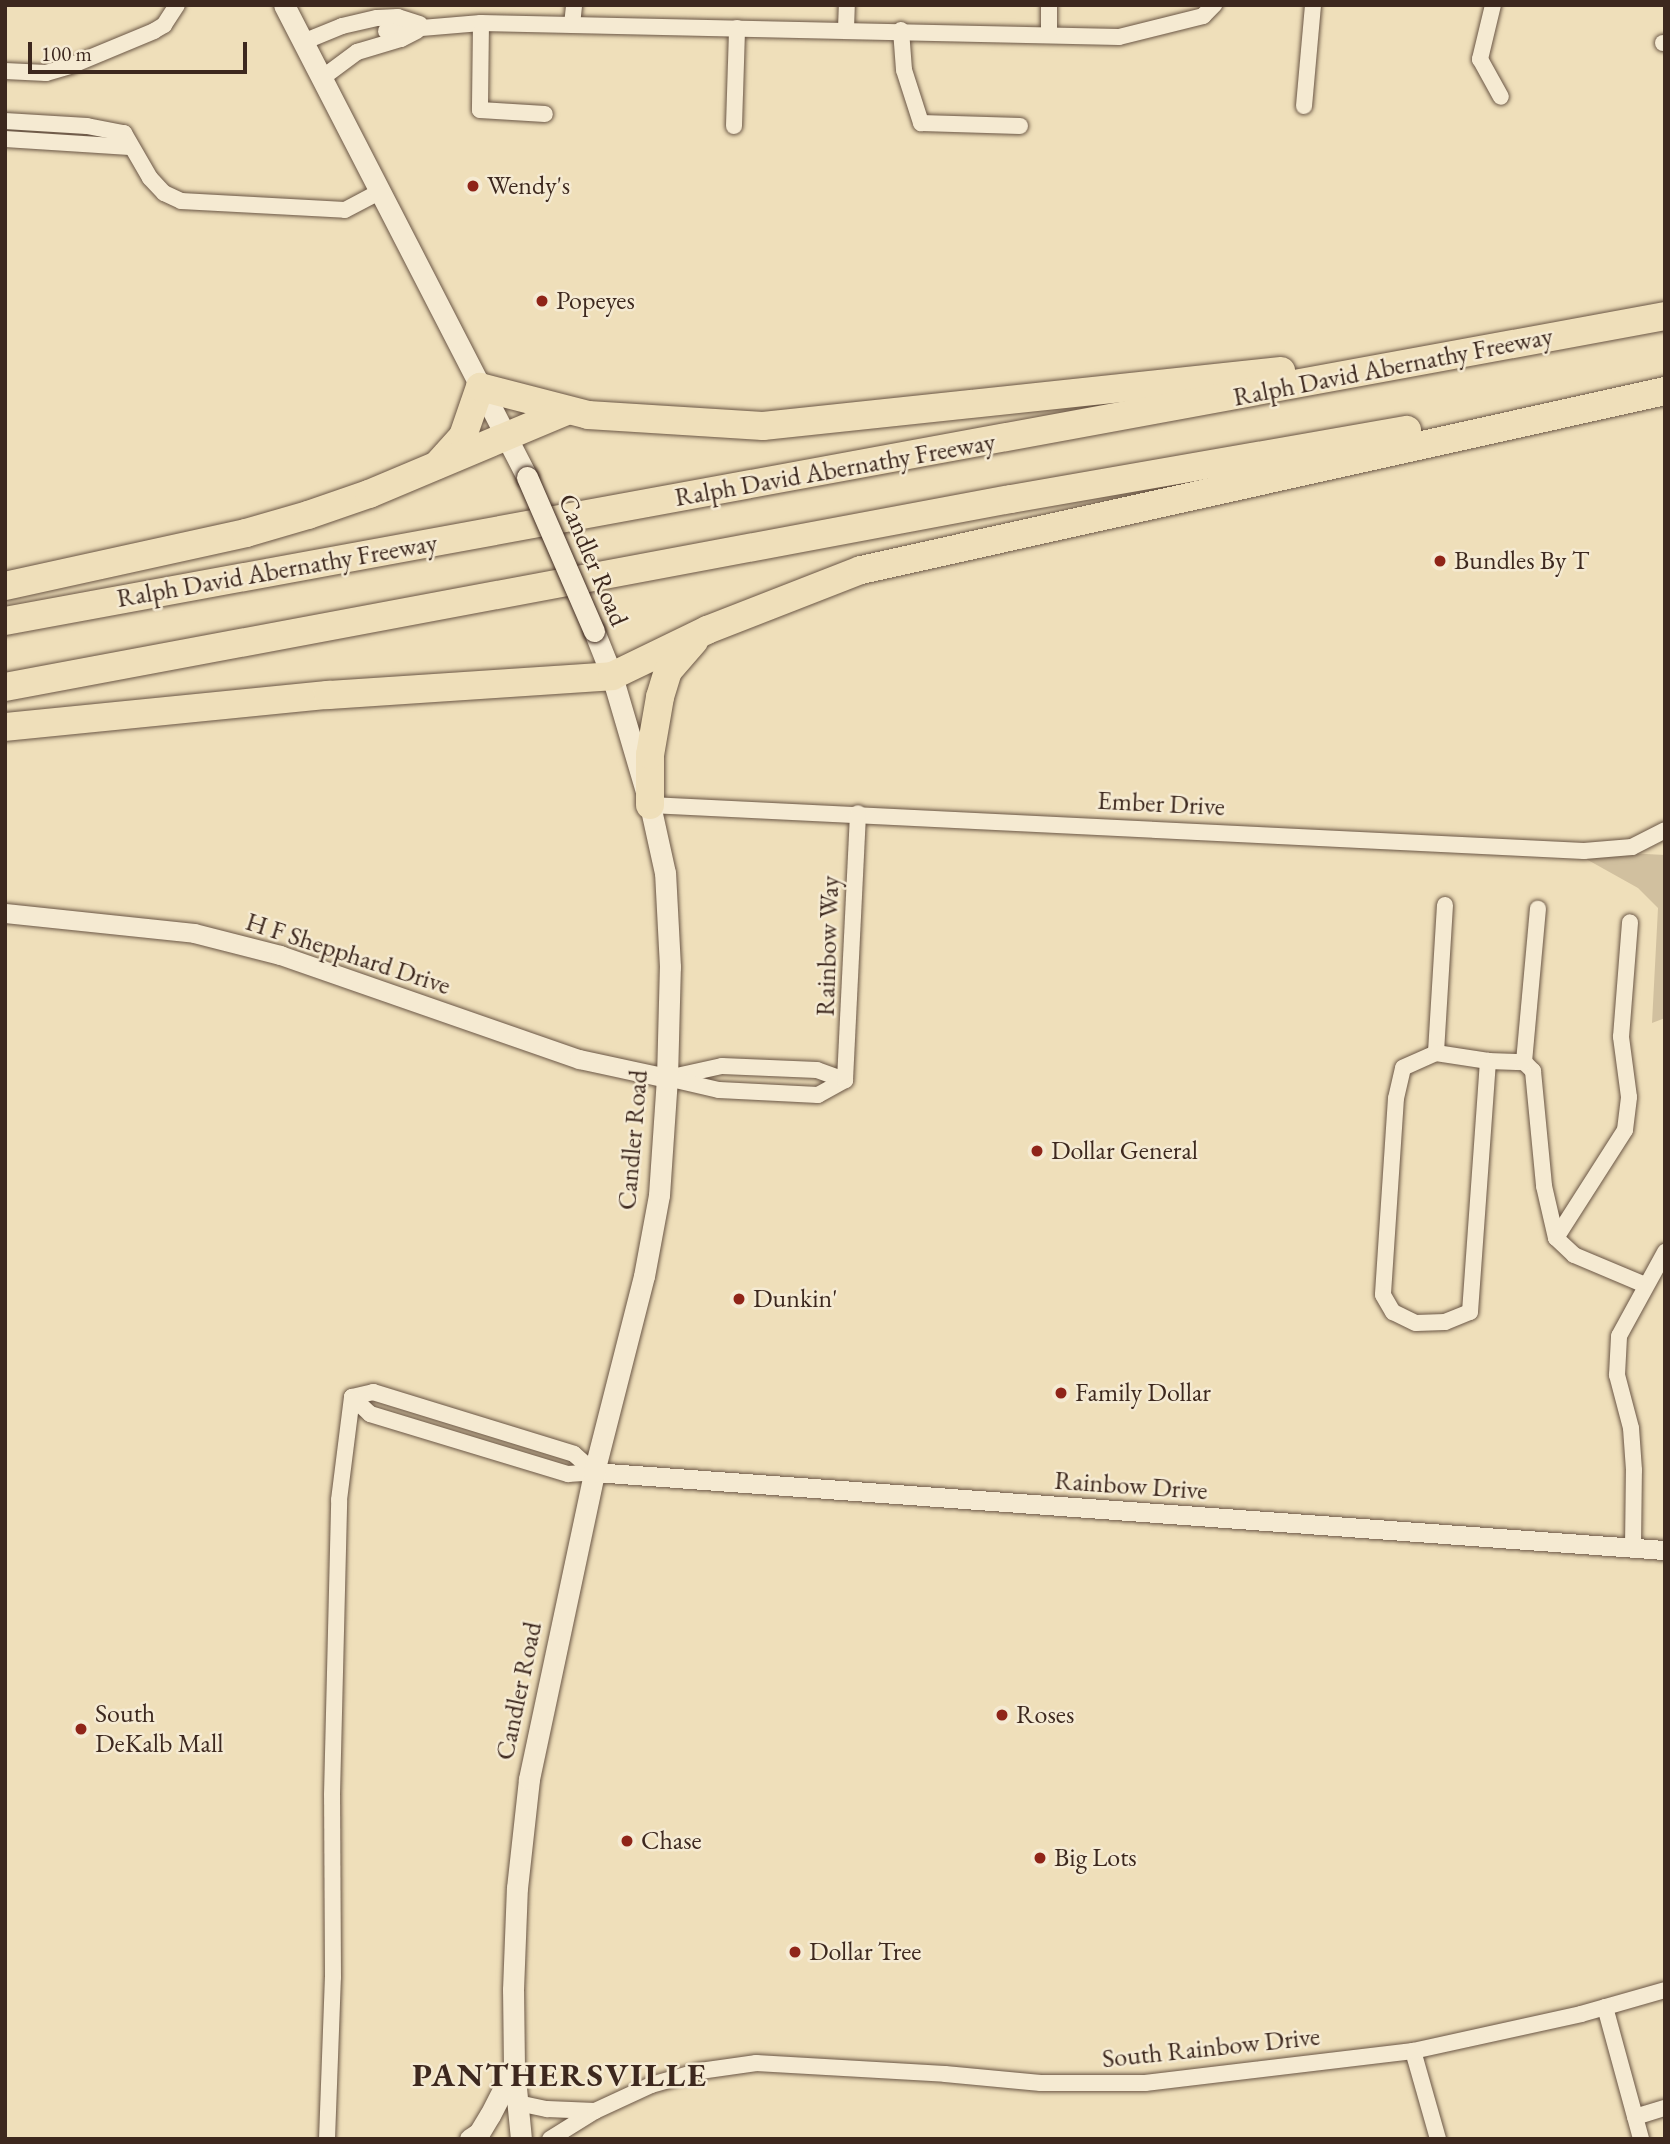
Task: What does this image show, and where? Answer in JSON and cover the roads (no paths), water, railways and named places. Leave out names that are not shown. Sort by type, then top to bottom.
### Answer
[{"type":"highway","name":"Ralph David Abernathy Freeway","points":[[5,621],[1665,316]]},
{"type":"highway","points":[[437,465],[463,436],[480,387],[566,411],[763,426],[1191,382],[1578,332]]},
{"type":"highway","points":[[5,687],[1011,499],[1665,384]]},
{"type":"highway","points":[[5,727],[328,695],[612,676],[707,630],[861,570],[1665,391]]},
{"type":"highway","points":[[5,586],[246,533],[369,494],[566,411]]},
{"type":"highway","points":[[650,805],[650,755],[668,671],[682,651],[707,630]]},
{"type":"main road","name":"Candler Road","points":[[284,5],[527,477],[612,676],[650,805],[665,873],[669,924],[667,1078],[659,1195],[649,1249],[594,1472],[530,1779],[517,1888],[514,2068],[521,2139]]},
{"type":"main road","points":[[470,2139],[479,2133],[514,2068]]},
{"type":"street","points":[[5,71],[46,73],[70,66],[154,31],[164,25],[177,5]]},
{"type":"street","points":[[572,25],[574,5]]},
{"type":"street","points":[[846,29],[847,5]]},
{"type":"street","points":[[1049,5],[1049,34]]},
{"type":"street","points":[[322,78],[398,17],[425,26],[481,23],[901,30],[1119,37],[1203,16],[1214,5]]},
{"type":"street","points":[[1304,106],[1313,5]]},
{"type":"street","points":[[1493,5],[1480,59],[1501,97]]},
{"type":"street","points":[[481,23],[481,110],[545,114]]},
{"type":"street","points":[[303,42],[342,26],[382,31],[401,40],[425,26]]},
{"type":"street","points":[[734,126],[737,28]]},
{"type":"street","points":[[901,30],[904,70],[921,123],[1020,126]]},
{"type":"street","points":[[5,121],[110,128],[124,133],[130,147],[164,193],[181,201],[345,210],[381,191]]},
{"type":"street","points":[[5,139],[130,147]]},
{"type":"street","name":"Ember Drive","points":[[650,805],[858,813],[1584,851],[1632,847],[1665,830]]},
{"type":"street","name":"Rainbow Way","points":[[845,1080],[858,813]]},
{"type":"street","points":[[1436,1053],[1445,905]]},
{"type":"street","points":[[1524,1062],[1538,909]]},
{"type":"street","name":"H F Shepphard Drive","points":[[5,913],[194,933],[280,955],[579,1059],[667,1078]]},
{"type":"street","points":[[1556,1238],[1625,1130],[1629,1097],[1620,1037],[1630,922]]},
{"type":"street","points":[[1488,1061],[1470,1312],[1445,1322],[1416,1323],[1393,1312],[1383,1295],[1396,1098],[1403,1068],[1436,1053],[1488,1061],[1524,1062],[1533,1072],[1544,1186],[1556,1238],[1574,1255],[1645,1285]]},
{"type":"street","points":[[667,1078],[722,1066],[817,1070],[845,1080]]},
{"type":"street","points":[[667,1078],[719,1090],[818,1095],[845,1080]]},
{"type":"street","points":[[1633,1548],[1634,1470],[1631,1428],[1617,1375],[1619,1336],[1665,1252]]},
{"type":"street","points":[[327,2139],[333,1977],[332,1772],[339,1500],[352,1397],[370,1414],[568,1474],[594,1472]]},
{"type":"street","name":"Rainbow Drive","points":[[594,1472],[1665,1550]]},
{"type":"street","name":"South Rainbow Drive","points":[[550,2139],[594,2111],[652,2085],[700,2071],[756,2063],[945,2074],[1041,2083],[1145,2083],[1413,2050],[1605,2007],[1665,1990]]},
{"type":"street","points":[[1605,2007],[1641,2139]]},
{"type":"street","points":[[1413,2050],[1438,2139]]},
{"type":"street","name":"South Rainbow Drive","points":[[518,2103],[547,2109],[594,2111]]},
{"type":"street","points":[[1635,2116],[1665,2108]]},
{"type":"place","name":"Wendy's","points":[[473,186]]},
{"type":"place","name":"Popeyes","points":[[542,301]]},
{"type":"place","name":"Bundles By T","points":[[1440,561]]},
{"type":"place","name":"Dollar General","points":[[1037,1151]]},
{"type":"place","name":"Dunkin'","points":[[739,1299]]},
{"type":"place","name":"Family Dollar","points":[[1061,1393]]},
{"type":"place","name":"Roses","points":[[1002,1715]]},
{"type":"place","name":"South DeKalb Mall","points":[[81,1729]]},
{"type":"place","name":"Chase","points":[[627,1841]]},
{"type":"place","name":"Big Lots","points":[[1040,1858]]},
{"type":"place","name":"Dollar Tree","points":[[795,1952]]},
{"type":"district","name":"PANTHERSVILLE","points":[[560,2075]]}]
